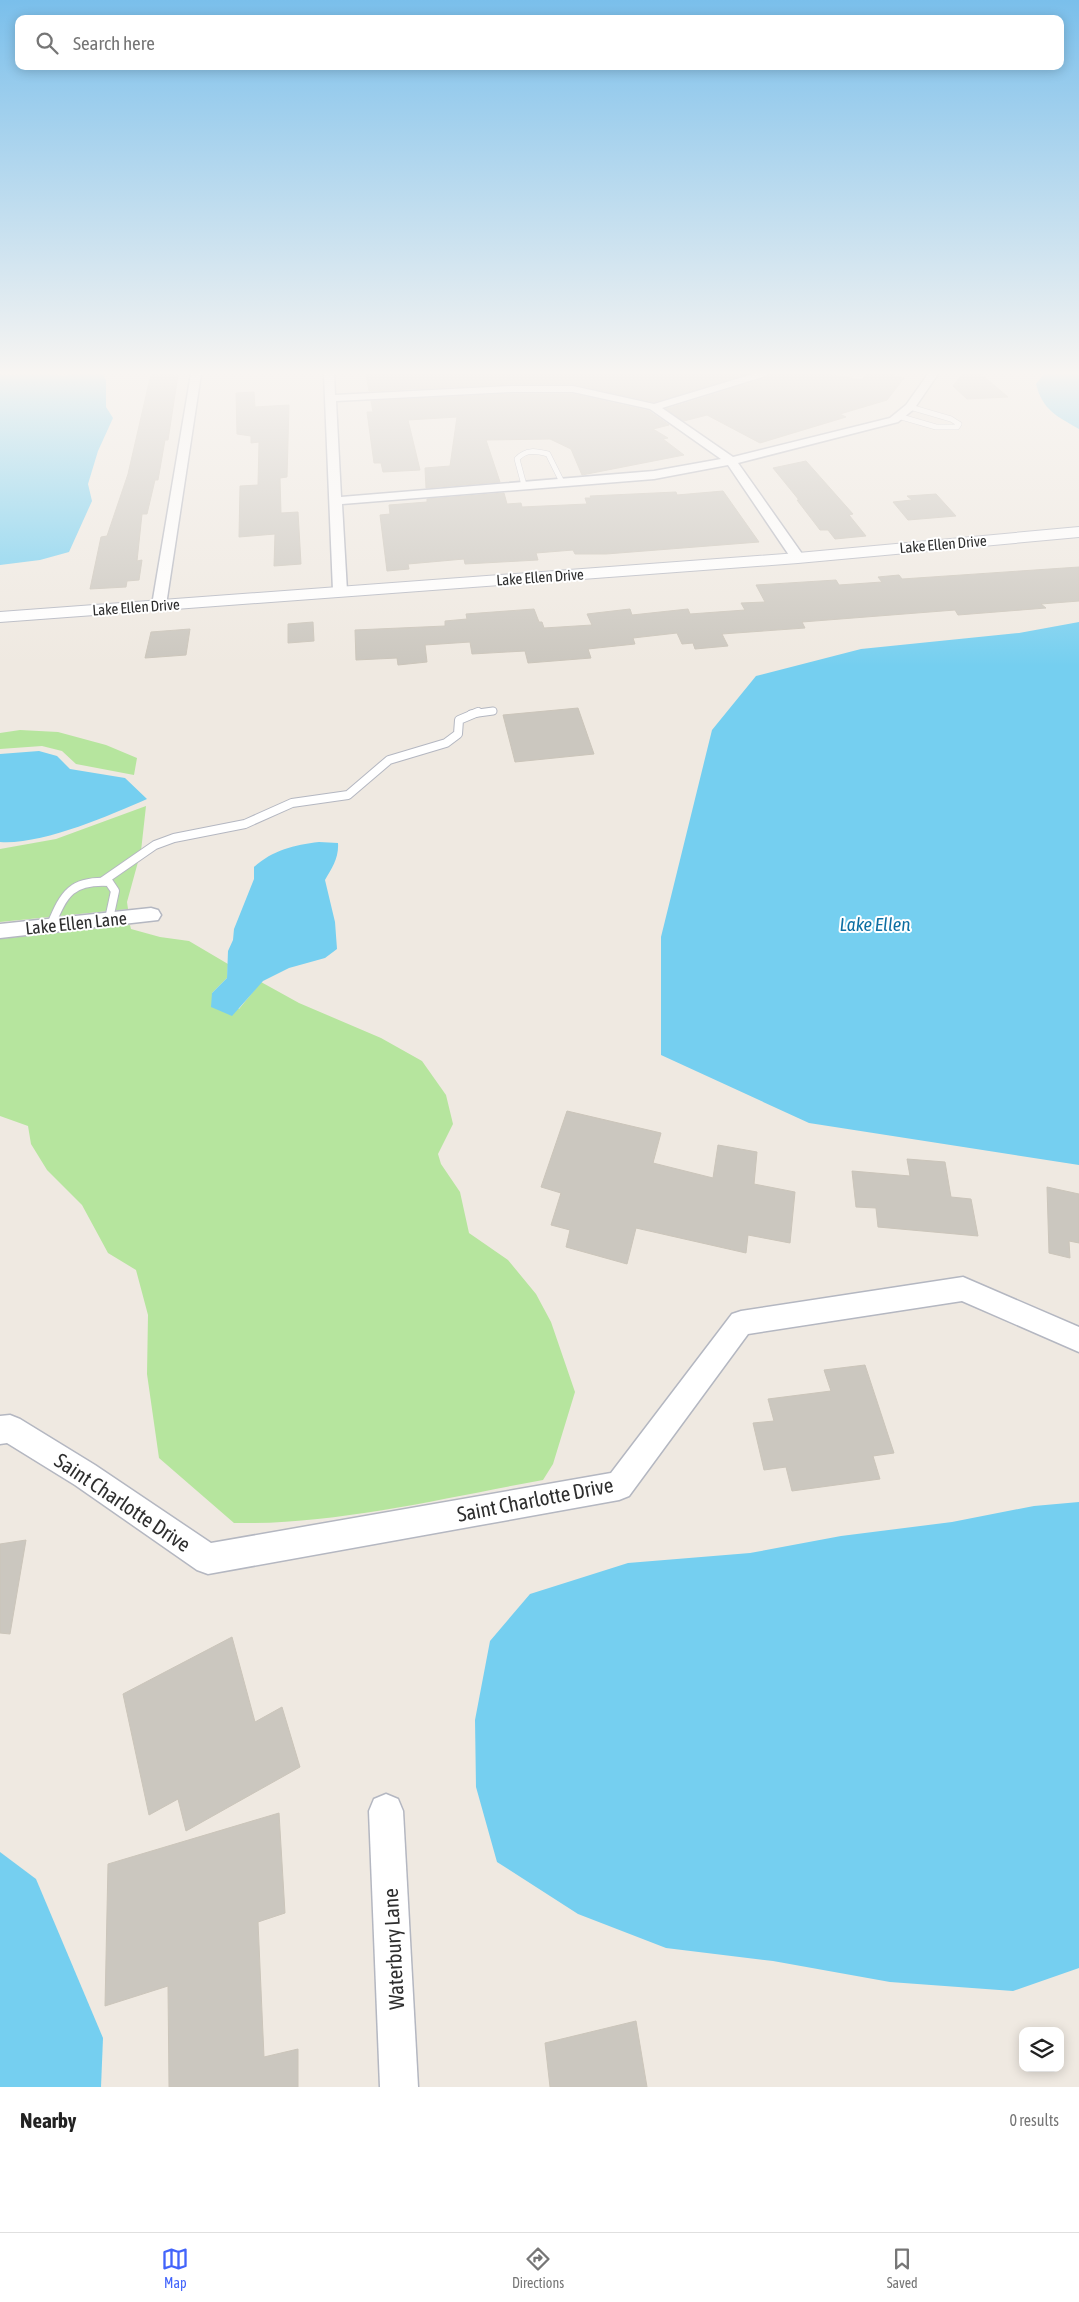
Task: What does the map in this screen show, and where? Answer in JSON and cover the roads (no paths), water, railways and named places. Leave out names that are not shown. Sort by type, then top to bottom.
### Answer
[{"type":"street","points":[[159,605],[180,471]]},
{"type":"street","points":[[334,471],[340,591]]},
{"type":"street","points":[[336,501],[668,471]]},
{"type":"street","points":[[739,471],[798,558]]},
{"type":"street","name":"Lake Ellen Drive","points":[[0,617],[798,558],[1079,532]]},
{"type":"street","name":"Lake Ellen Lane","points":[[0,931],[151,915]]},
{"type":"street","name":"Saint Charlotte Drive","points":[[0,1430],[10,1429],[85,1475],[208,1559],[619,1486],[741,1323],[963,1289],[1079,1340]]},
{"type":"street","name":"Waterbury Lane","points":[[386,1811],[399,2087]]},
{"type":"lane","points":[[520,471],[524,485]]},
{"type":"lane","points":[[557,471],[562,482]]},
{"type":"lane","points":[[103,881],[155,845],[174,838],[245,824],[292,803],[348,795],[389,760],[446,744],[458,734],[459,720],[464,716],[493,711]]},
{"type":"lane","points":[[50,926],[60,902],[68,891],[77,884],[109,882],[115,891],[109,919]]},
{"type":"water","points":[[0,471],[92,471],[88,484],[92,501],[69,552],[40,560],[0,565]]},
{"type":"water","name":"Lake Ellen","points":[[1079,622],[1079,1165],[809,1123],[661,1055],[661,937],[712,730],[756,676],[861,649],[1019,633]]},
{"type":"water","points":[[39,751],[57,756],[70,769],[125,778],[147,799],[94,821],[55,834],[17,842],[0,842],[0,754]]},
{"type":"water","points":[[319,842],[338,843],[336,858],[325,880],[335,922],[337,949],[325,958],[289,968],[263,981],[232,1016],[211,1007],[212,993],[227,978],[228,951],[233,940],[234,929],[254,879],[254,867],[276,852]]},
{"type":"water","points":[[1079,1502],[1079,1968],[1013,1991],[890,1982],[773,1961],[666,1948],[578,1914],[497,1862],[476,1787],[475,1720],[490,1641],[530,1594],[628,1563],[750,1553],[841,1536],[952,1522],[1034,1506]]},
{"type":"water","points":[[0,1852],[36,1879],[103,2038],[101,2087],[0,2087]]}]
